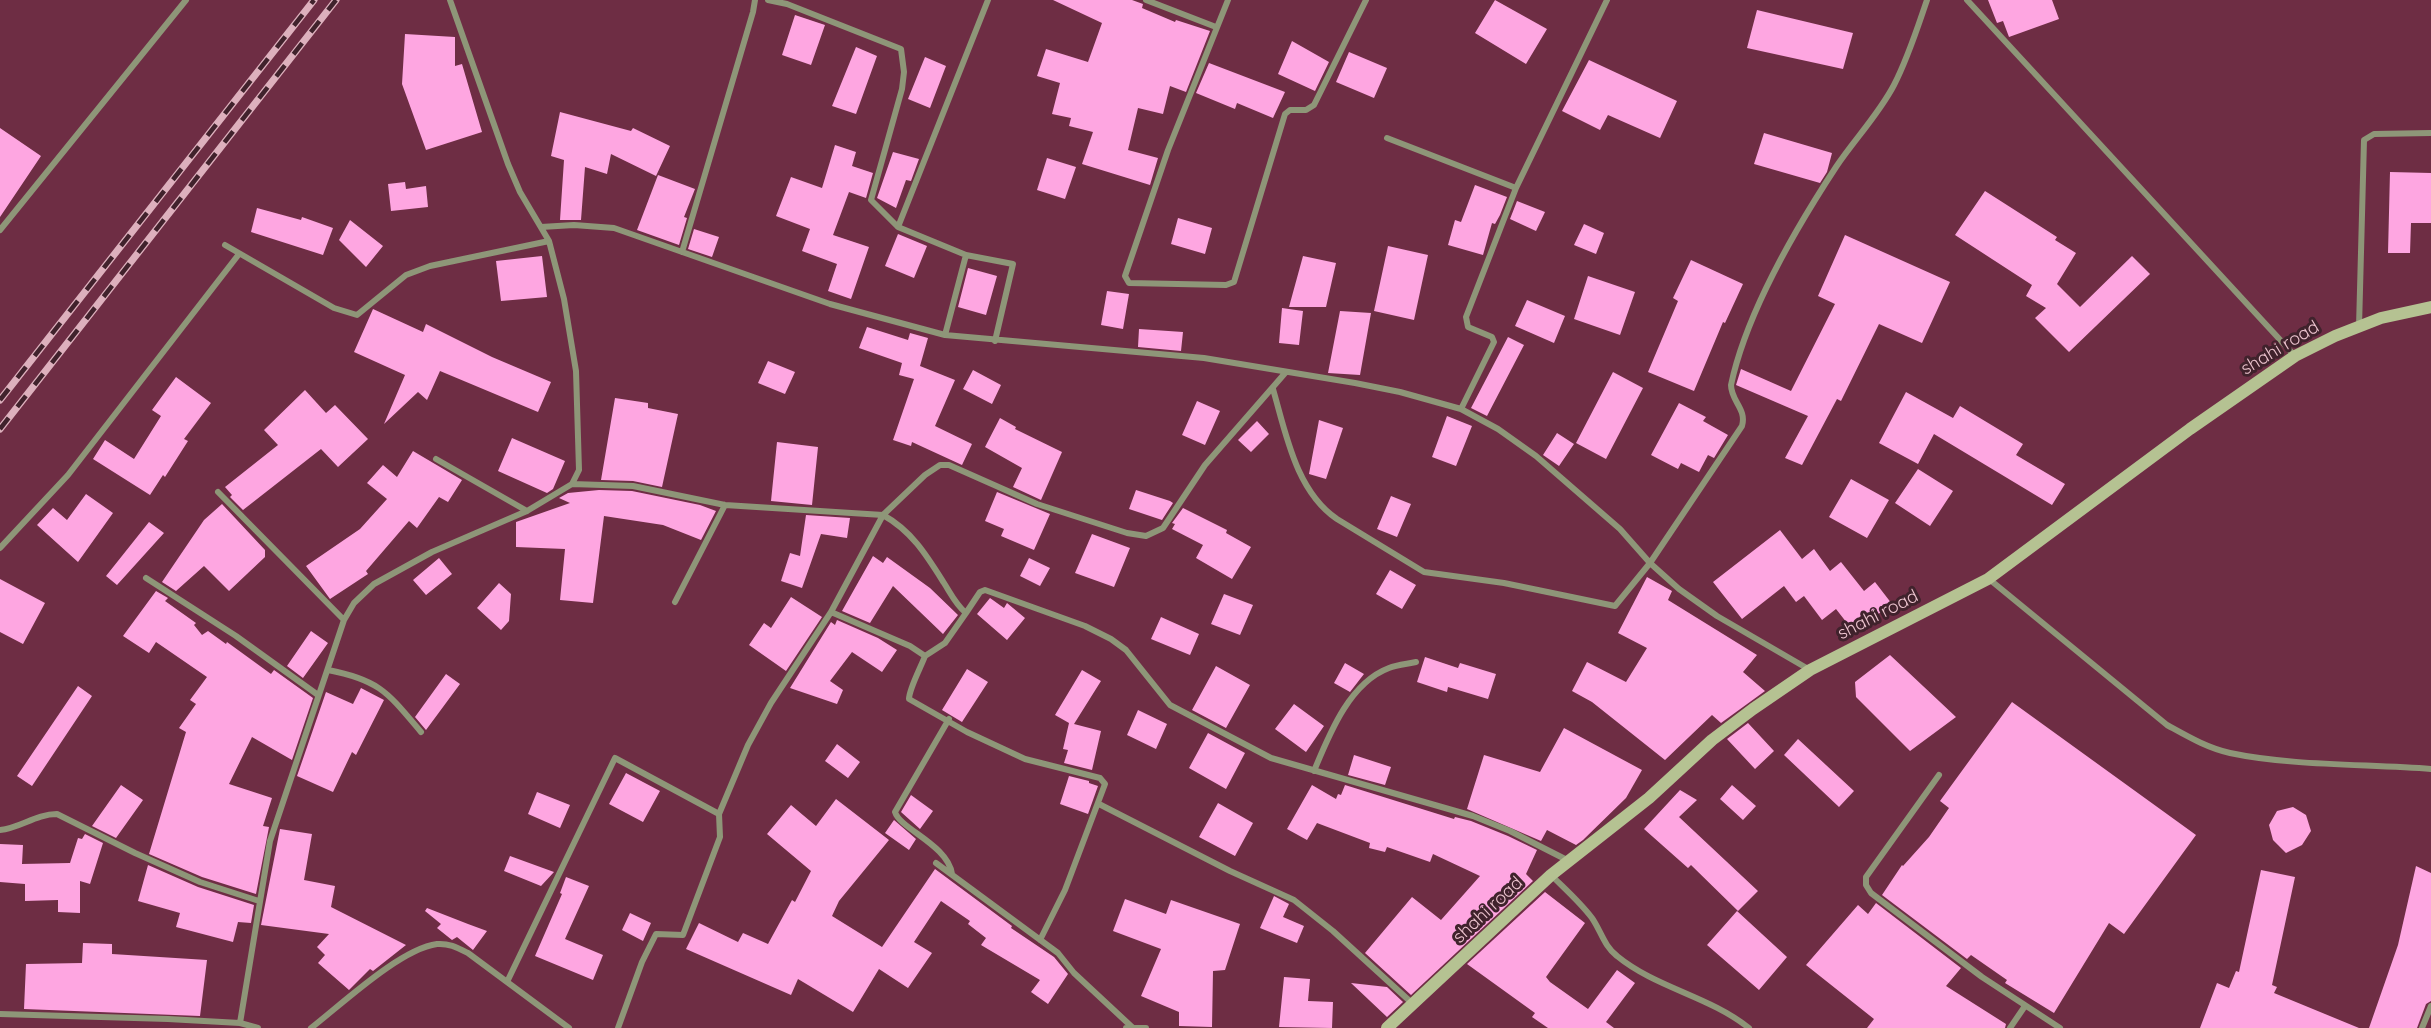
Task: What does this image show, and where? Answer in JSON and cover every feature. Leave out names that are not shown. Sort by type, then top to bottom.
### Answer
[{"type":"street","points":[[0,230],[186,0]]},
{"type":"street","points":[[240,1023],[259,901],[273,831],[344,620],[354,603],[375,584],[432,552],[527,512],[572,484],[579,470],[576,371],[564,298],[549,241],[508,164],[450,0]]},
{"type":"street","points":[[682,252],[755,0]]},
{"type":"street","points":[[768,0],[787,4],[901,49],[902,89],[871,200],[898,227],[966,255],[1013,264],[995,341]]},
{"type":"street","points":[[898,227],[988,0]]},
{"type":"street","points":[[1146,0],[1216,27]]},
{"type":"street","points":[[1228,0],[1143,220],[1125,276],[1128,283],[1226,285],[1234,282],[1285,114],[1290,110],[1306,110],[1314,105],[1366,0]]},
{"type":"street","points":[[1461,410],[1494,342],[1492,337],[1468,327],[1465,322],[1516,188],[1607,0]]},
{"type":"street","points":[[1273,389],[1288,438],[1312,497],[1336,519],[1424,572],[1504,583],[1609,607],[1620,602],[1650,563],[1742,426],[1743,412],[1733,397],[1731,385],[1761,302],[1808,212],[1893,87],[1909,53],[1927,0]]},
{"type":"street","points":[[1967,0],[2295,356]]},
{"type":"street","points":[[2358,327],[2364,141],[2374,134],[2431,133]]},
{"type":"street","points":[[1388,138],[1516,188]]},
{"type":"street","points":[[541,227],[574,225],[614,228],[830,304],[945,335],[1204,358],[1400,392],[1461,410],[1498,429],[1536,456],[1620,529],[1650,563],[1679,589],[1717,616],[1810,670]]},
{"type":"street","points":[[225,245],[334,308],[357,315],[406,275],[430,266],[549,241]]},
{"type":"street","points":[[0,549],[68,475],[239,254]]},
{"type":"street","points":[[945,335],[966,255]]},
{"type":"street","name":"shahi road","points":[[1387,1028],[1551,875],[1649,798],[1712,741],[1753,709],[1810,670],[1988,579],[2190,429],[2295,356],[2390,315],[2431,307]]},
{"type":"street","points":[[618,1028],[642,962],[656,934],[683,935],[720,837],[719,814],[748,745],[771,703],[831,612],[883,515],[925,475],[940,465],[949,465],[1037,504],[1127,533],[1146,536],[1156,533],[1163,528],[1205,465],[1286,372]]},
{"type":"street","points":[[436,459],[527,512]]},
{"type":"street","points":[[572,484],[633,486],[725,505],[883,515],[897,522],[918,543],[966,613]]},
{"type":"street","points":[[218,492],[344,620]]},
{"type":"street","points":[[675,602],[725,505]]},
{"type":"street","points":[[146,578],[236,636],[318,695]]},
{"type":"street","points":[[1988,579],[2167,725],[2195,741],[2230,753],[2431,769]]},
{"type":"street","points":[[1040,940],[1065,890],[1105,784],[1100,778],[1025,759],[967,732],[949,719],[909,699],[909,693],[916,682],[925,656],[945,643],[980,592],[985,590],[1085,626],[1126,650],[1162,696],[1182,713],[1270,758],[1473,816],[1510,831],[1569,861]]},
{"type":"street","points":[[831,612],[910,646],[925,656]]},
{"type":"street","points":[[1314,771],[1336,718],[1350,700],[1388,668],[1416,662]]},
{"type":"street","points":[[328,670],[363,677],[378,686],[421,732]]},
{"type":"street","points":[[949,719],[895,812],[898,819],[918,832],[951,863],[952,874]]},
{"type":"street","points":[[507,982],[615,758],[719,814]]},
{"type":"street","points":[[1939,775],[1866,877],[1866,885],[1871,893],[2025,1006],[2060,1028]]},
{"type":"street","points":[[1099,804],[1230,871],[1294,900],[1333,931],[1414,1004]]},
{"type":"street","points":[[0,830],[14,829],[45,814],[57,814],[135,854],[200,882],[259,901]]},
{"type":"street","points":[[936,863],[1058,953],[1074,973],[1129,1027],[1146,1028]]},
{"type":"street","points":[[1551,875],[1594,920],[1607,946],[1615,955],[1634,969],[1717,1006],[1749,1028]]},
{"type":"street","points":[[311,1028],[402,957],[439,944],[454,945],[468,953],[569,1028]]},
{"type":"street","points":[[2010,1028],[2025,1006]]},
{"type":"street","points":[[2422,1028],[2431,1006]]},
{"type":"street","points":[[0,1014],[240,1023],[258,1028]]},
{"type":"building","points":[[1053,0],[1132,0],[1143,4],[1142,8],[1175,22],[1176,20],[1210,31],[1186,92],[1170,86],[1163,114],[1138,108],[1128,150],[1158,158],[1150,185],[1082,164],[1093,132],[1069,126],[1071,118],[1052,114],[1060,83],[1037,76],[1046,49],[1088,62],[1102,23]]},
{"type":"building","points":[[1495,0],[1547,29],[1526,64],[1475,33]]},
{"type":"building","points":[[1988,0],[2052,0],[2059,19],[2009,37],[2003,21],[1997,23]]},
{"type":"building","points":[[1757,10],[1853,33],[1843,69],[1747,48]]},
{"type":"building","points":[[795,15],[825,25],[811,65],[782,55]]},
{"type":"building","points":[[405,34],[455,37],[455,66],[462,64],[482,132],[426,150],[402,84]]},
{"type":"building","points":[[1292,41],[1329,62],[1315,91],[1278,74]]},
{"type":"building","points":[[856,47],[877,56],[856,114],[832,106]]},
{"type":"building","points":[[1349,52],[1387,68],[1374,98],[1336,82]]},
{"type":"building","points":[[925,57],[946,66],[930,108],[908,99]]},
{"type":"building","points":[[1589,60],[1677,101],[1660,138],[1608,115],[1600,130],[1562,111]]},
{"type":"building","points":[[1209,63],[1285,92],[1273,118],[1237,103],[1235,109],[1196,93]]},
{"type":"building","points":[[560,112],[631,131],[633,128],[670,146],[656,176],[611,154],[607,174],[585,167],[581,220],[560,220],[564,160],[551,156]]},
{"type":"building","points":[[0,128],[41,156],[0,217]]},
{"type":"building","points":[[1764,133],[1832,153],[1827,172],[1820,183],[1754,164]]},
{"type":"building","points":[[835,145],[856,152],[852,166],[873,173],[866,198],[849,192],[833,235],[869,247],[851,299],[828,291],[837,264],[802,251],[810,229],[776,216],[791,177],[822,188]]},
{"type":"building","points":[[893,152],[919,159],[911,181],[906,180],[896,208],[877,198]]},
{"type":"building","points":[[1047,158],[1076,167],[1065,199],[1037,190]]},
{"type":"building","points":[[2390,172],[2431,173],[2431,223],[2411,223],[2410,253],[2388,253]]},
{"type":"building","points":[[658,175],[695,189],[684,217],[687,218],[679,245],[637,230]]},
{"type":"building","points":[[405,182],[406,189],[426,186],[428,207],[391,211],[388,184]]},
{"type":"building","points":[[1475,185],[1507,197],[1495,224],[1492,223],[1483,255],[1448,245],[1455,220],[1461,222]]},
{"type":"building","points":[[1985,191],[2057,237],[2055,240],[2076,253],[2057,284],[2080,307],[2132,256],[2150,274],[2069,352],[2035,318],[2046,308],[2026,296],[2032,285],[1955,235]]},
{"type":"building","points":[[1517,201],[1545,212],[1536,231],[1510,219]]},
{"type":"building","points":[[257,208],[301,220],[302,217],[333,228],[323,255],[251,232]]},
{"type":"building","points":[[1178,218],[1212,228],[1205,254],[1171,244]]},
{"type":"building","points":[[350,220],[383,246],[366,267],[339,240]]},
{"type":"building","points":[[1584,224],[1604,233],[1596,254],[1574,245]]},
{"type":"building","points":[[694,229],[719,237],[712,257],[688,249]]},
{"type":"building","points":[[898,234],[927,246],[914,278],[885,266]]},
{"type":"building","points":[[1845,235],[1950,282],[1922,343],[1879,324],[1841,401],[1837,399],[1802,465],[1785,458],[1808,416],[1736,385],[1741,369],[1791,391],[1835,304],[1818,296]]},
{"type":"building","points":[[1388,246],[1428,255],[1414,320],[1374,311]]},
{"type":"building","points":[[542,256],[547,297],[501,301],[496,261]]},
{"type":"building","points":[[1303,256],[1336,263],[1326,307],[1289,307]]},
{"type":"building","points":[[1691,260],[1743,284],[1725,323],[1723,322],[1694,391],[1648,372],[1678,301],[1673,298]]},
{"type":"building","points":[[968,268],[997,276],[986,315],[958,307]]},
{"type":"building","points":[[1588,276],[1635,292],[1620,335],[1574,319]]},
{"type":"building","points":[[1107,291],[1129,294],[1123,329],[1101,325]]},
{"type":"building","points":[[1527,300],[1565,316],[1554,343],[1515,326]]},
{"type":"building","points":[[1282,308],[1303,311],[1299,345],[1279,343]]},
{"type":"building","points":[[373,309],[423,332],[426,324],[492,357],[551,382],[538,412],[440,371],[427,400],[418,392],[384,424],[405,375],[354,352]]},
{"type":"building","points":[[1340,311],[1371,313],[1360,375],[1328,373]]},
{"type":"building","points":[[867,327],[908,340],[910,333],[928,338],[920,366],[955,380],[935,426],[972,444],[962,465],[912,442],[911,446],[893,440],[914,379],[899,375],[902,363],[859,348]]},
{"type":"building","points":[[1139,329],[1183,332],[1181,351],[1138,347]]},
{"type":"building","points":[[1508,337],[1524,345],[1487,416],[1471,408]]},
{"type":"building","points":[[768,361],[795,372],[785,394],[758,383]]},
{"type":"building","points":[[973,370],[1001,385],[992,404],[963,389]]},
{"type":"building","points":[[1613,372],[1643,388],[1606,459],[1576,443]]},
{"type":"building","points":[[176,377],[211,403],[184,439],[188,441],[165,477],[163,475],[150,495],[93,459],[105,440],[134,459],[161,416],[152,410]]},
{"type":"building","points":[[305,390],[326,413],[335,405],[368,439],[338,467],[321,449],[243,510],[230,497],[232,495],[225,487],[278,445],[264,430]]},
{"type":"building","points":[[1906,392],[1953,418],[1960,406],[2023,444],[2016,455],[2065,484],[2052,505],[1934,434],[1918,464],[1879,443]]},
{"type":"building","points":[[615,398],[648,403],[648,408],[678,414],[662,487],[633,481],[601,480]]},
{"type":"building","points":[[1197,401],[1220,411],[1205,445],[1182,435]]},
{"type":"building","points":[[1679,403],[1706,417],[1703,421],[1728,435],[1714,458],[1708,455],[1699,472],[1681,463],[1678,469],[1651,455]]},
{"type":"building","points":[[1447,416],[1472,426],[1456,466],[1432,457]]},
{"type":"building","points":[[1000,418],[1016,427],[1015,429],[1062,452],[1041,500],[1013,487],[1022,468],[985,447]]},
{"type":"building","points":[[1319,420],[1343,428],[1326,479],[1309,474]]},
{"type":"building","points":[[1257,421],[1269,434],[1251,452],[1238,440]]},
{"type":"building","points":[[1557,433],[1574,444],[1559,466],[1543,455]]},
{"type":"building","points":[[512,438],[565,461],[553,489],[547,493],[498,471]]},
{"type":"building","points":[[777,442],[818,447],[812,505],[771,501]]},
{"type":"building","points":[[413,451],[462,480],[448,502],[439,497],[417,528],[409,521],[366,571],[368,574],[330,599],[306,566],[360,529],[387,499],[367,483],[383,465],[397,477]]},
{"type":"building","points":[[1918,469],[1953,491],[1930,526],[1895,503]]},
{"type":"building","points":[[1851,479],[1889,500],[1867,538],[1829,517]]},
{"type":"building","points":[[599,490],[632,491],[700,505],[716,511],[701,540],[663,525],[604,516],[593,603],[560,600],[565,549],[516,547],[516,522],[570,503],[559,498],[568,493]]},
{"type":"building","points":[[1136,490],[1173,503],[1162,520],[1129,509]]},
{"type":"building","points":[[997,492],[1050,514],[1034,550],[1001,536],[1004,529],[985,521]]},
{"type":"building","points":[[86,494],[113,513],[78,562],[37,525],[53,508],[67,520]]},
{"type":"building","points":[[1391,496],[1411,504],[1397,537],[1377,529]]},
{"type":"building","points":[[222,504],[265,550],[265,557],[229,591],[204,566],[176,591],[162,582],[204,520]]},
{"type":"building","points":[[1183,508],[1227,530],[1226,533],[1251,547],[1232,579],[1196,558],[1203,545],[1172,529],[1175,524],[1172,523]]},
{"type":"building","points":[[806,515],[850,518],[847,538],[821,534],[802,588],[781,581],[790,553],[800,556]]},
{"type":"building","points":[[149,522],[164,533],[117,585],[106,576]]},
{"type":"building","points":[[1780,530],[1802,559],[1814,549],[1830,571],[1841,562],[1864,591],[1875,582],[1892,604],[1854,632],[1836,609],[1822,620],[1804,596],[1796,602],[1784,586],[1742,619],[1713,582]]},
{"type":"building","points":[[1092,534],[1130,548],[1114,587],[1075,573]]},
{"type":"building","points":[[873,556],[883,563],[887,557],[930,588],[958,615],[943,634],[893,586],[870,623],[842,611]]},
{"type":"building","points":[[439,558],[452,574],[426,595],[413,580]]},
{"type":"building","points":[[1029,558],[1050,568],[1040,586],[1020,576]]},
{"type":"building","points":[[1390,570],[1416,585],[1402,609],[1376,594]]},
{"type":"building","points":[[1647,577],[1672,591],[1668,600],[1757,655],[1743,672],[1765,691],[1721,723],[1712,715],[1665,760],[1592,702],[1572,691],[1587,662],[1626,682],[1647,648],[1618,633]]},
{"type":"building","points":[[0,579],[45,603],[23,644],[0,632]]},
{"type":"building","points":[[499,583],[511,594],[509,621],[501,630],[477,608]]},
{"type":"building","points":[[156,591],[168,598],[165,601],[196,623],[194,625],[202,635],[208,631],[271,674],[274,670],[313,698],[292,760],[252,737],[229,784],[272,798],[263,826],[269,827],[256,894],[202,877],[149,854],[186,732],[179,728],[196,704],[190,700],[207,677],[156,642],[149,653],[123,636]]},
{"type":"building","points":[[1224,594],[1253,605],[1240,635],[1211,624]]},
{"type":"building","points":[[791,597],[822,617],[786,671],[749,645],[764,623],[771,628]]},
{"type":"building","points":[[990,598],[1004,608],[1007,603],[1025,618],[1007,640],[977,614]]},
{"type":"building","points":[[1161,617],[1199,634],[1190,655],[1151,639]]},
{"type":"building","points":[[837,620],[878,638],[897,650],[882,672],[852,652],[830,681],[843,690],[837,704],[790,688],[831,622],[835,625]]},
{"type":"building","points":[[311,631],[328,643],[303,678],[287,666]]},
{"type":"building","points":[[1890,655],[1956,717],[1910,751],[1856,697],[1855,682]]},
{"type":"building","points":[[1425,657],[1458,668],[1460,663],[1496,674],[1488,699],[1448,687],[1447,692],[1417,682]]},
{"type":"building","points":[[1345,663],[1364,674],[1350,692],[1334,683]]},
{"type":"building","points":[[1216,666],[1250,685],[1226,728],[1192,710]]},
{"type":"building","points":[[967,669],[988,682],[962,722],[942,710]]},
{"type":"building","points":[[1082,670],[1101,681],[1074,724],[1101,731],[1092,770],[1064,763],[1068,750],[1063,749],[1069,723],[1055,715]]},
{"type":"building","points":[[446,674],[460,684],[426,730],[415,717]]},
{"type":"building","points":[[78,686],[92,696],[32,786],[17,776]]},
{"type":"building","points":[[361,688],[384,700],[356,755],[352,752],[333,792],[297,776],[326,692],[353,704]]},
{"type":"building","points":[[2012,702],[2196,835],[2124,934],[2109,923],[2054,1013],[2005,983],[2007,980],[1971,955],[1967,959],[1882,895],[1902,865],[1929,837],[1949,808],[1940,801]]},
{"type":"building","points":[[1294,704],[1324,726],[1306,752],[1275,729]]},
{"type":"building","points":[[1138,710],[1167,724],[1156,749],[1127,735]]},
{"type":"building","points":[[1748,723],[1774,751],[1755,769],[1727,739]]},
{"type":"building","points":[[1564,728],[1642,770],[1626,798],[1583,840],[1576,845],[1547,830],[1541,841],[1467,809],[1484,755],[1540,772]]},
{"type":"building","points":[[1208,733],[1245,753],[1226,789],[1189,768]]},
{"type":"building","points":[[1798,739],[1854,791],[1839,807],[1784,755]]},
{"type":"building","points":[[837,744],[860,762],[848,778],[825,761]]},
{"type":"building","points":[[1354,755],[1391,767],[1385,785],[1348,775]]},
{"type":"building","points":[[626,773],[660,791],[643,822],[609,804]]},
{"type":"building","points":[[1069,776],[1098,786],[1088,814],[1060,804]]},
{"type":"building","points":[[121,785],[143,800],[116,838],[92,826]]},
{"type":"building","points":[[1312,785],[1336,799],[1338,794],[1341,795],[1345,785],[1454,819],[1455,817],[1471,821],[1508,836],[1537,850],[1526,874],[1533,881],[1411,995],[1365,953],[1412,897],[1441,920],[1480,876],[1433,854],[1430,862],[1387,847],[1385,852],[1369,848],[1370,843],[1317,823],[1307,840],[1287,829]]},
{"type":"building","points":[[1732,785],[1756,806],[1743,820],[1720,799]]},
{"type":"building","points":[[1680,790],[1697,800],[1679,817],[1758,891],[1738,911],[1691,865],[1688,868],[1644,829]]},
{"type":"building","points":[[537,792],[570,805],[560,828],[528,814]]},
{"type":"building","points":[[911,795],[933,811],[920,829],[901,812]]},
{"type":"building","points":[[836,799],[889,840],[839,901],[832,916],[882,947],[935,869],[1012,926],[1011,928],[1054,957],[1068,974],[1048,1004],[1031,992],[1040,980],[981,945],[986,938],[968,924],[970,921],[941,901],[914,942],[932,953],[908,988],[879,969],[853,1012],[798,979],[791,995],[686,949],[699,923],[738,942],[743,933],[768,944],[792,900],[795,902],[811,871],[767,834],[791,805],[816,826]]},
{"type":"building","points":[[1218,803],[1253,823],[1235,856],[1199,837]]},
{"type":"building","points":[[2293,807],[2306,815],[2311,831],[2302,845],[2286,853],[2273,840],[2269,825],[2277,811]]},
{"type":"building","points":[[894,820],[916,839],[909,850],[885,833]]},
{"type":"building","points":[[280,829],[312,834],[304,880],[335,886],[331,907],[406,945],[373,971],[370,969],[349,990],[318,963],[325,955],[317,947],[329,934],[261,925]]},
{"type":"building","points":[[85,834],[103,843],[90,884],[80,881],[80,913],[58,912],[58,900],[25,901],[25,884],[0,882],[0,844],[23,845],[22,864],[70,863],[78,838],[82,839]]},
{"type":"building","points":[[510,856],[554,872],[541,886],[504,871]]},
{"type":"building","points":[[148,865],[198,887],[254,905],[251,923],[238,922],[233,942],[176,927],[180,913],[138,901]]},
{"type":"building","points":[[2416,866],[2431,873],[2431,1001],[2426,1004],[2417,1028],[2369,1028],[2398,945]]},
{"type":"building","points":[[2261,870],[2295,877],[2272,985],[2277,987],[2274,993],[2359,1028],[2200,1028],[2217,983],[2229,988],[2236,971],[2239,972]]},
{"type":"building","points":[[566,877],[589,886],[565,939],[603,955],[593,980],[535,956],[562,894],[560,893]]},
{"type":"building","points":[[1545,892],[1585,923],[1546,977],[1550,982],[1588,1009],[1617,970],[1635,983],[1606,1022],[1614,1028],[1548,1028],[1532,1017],[1535,1013],[1467,964]]},
{"type":"building","points":[[1274,896],[1289,904],[1283,917],[1304,926],[1297,943],[1260,928]]},
{"type":"building","points":[[1125,899],[1166,914],[1171,900],[1240,924],[1225,970],[1213,971],[1212,1027],[1179,1026],[1179,1012],[1141,996],[1161,949],[1113,931]]},
{"type":"building","points":[[1876,903],[1961,968],[1946,986],[2006,1024],[2005,1028],[1867,1028],[1874,1019],[1806,965],[1858,905],[1868,914]]},
{"type":"building","points":[[427,908],[487,931],[473,950],[457,937],[452,940],[437,928],[441,924],[425,911]]},
{"type":"building","points":[[1737,911],[1787,957],[1759,990],[1707,945]]},
{"type":"building","points":[[630,913],[651,923],[643,941],[622,930]]},
{"type":"building","points":[[83,943],[112,944],[112,954],[207,960],[200,1016],[24,1009],[26,964],[82,963]]},
{"type":"building","points":[[1284,977],[1310,979],[1308,1001],[1333,1002],[1332,1028],[1279,1027]]},
{"type":"building","points":[[1351,983],[1387,987],[1403,1002],[1387,1017]]},
{"type":"railway","points":[[0,400],[314,0]]},
{"type":"railway","points":[[0,429],[336,0]]}]
